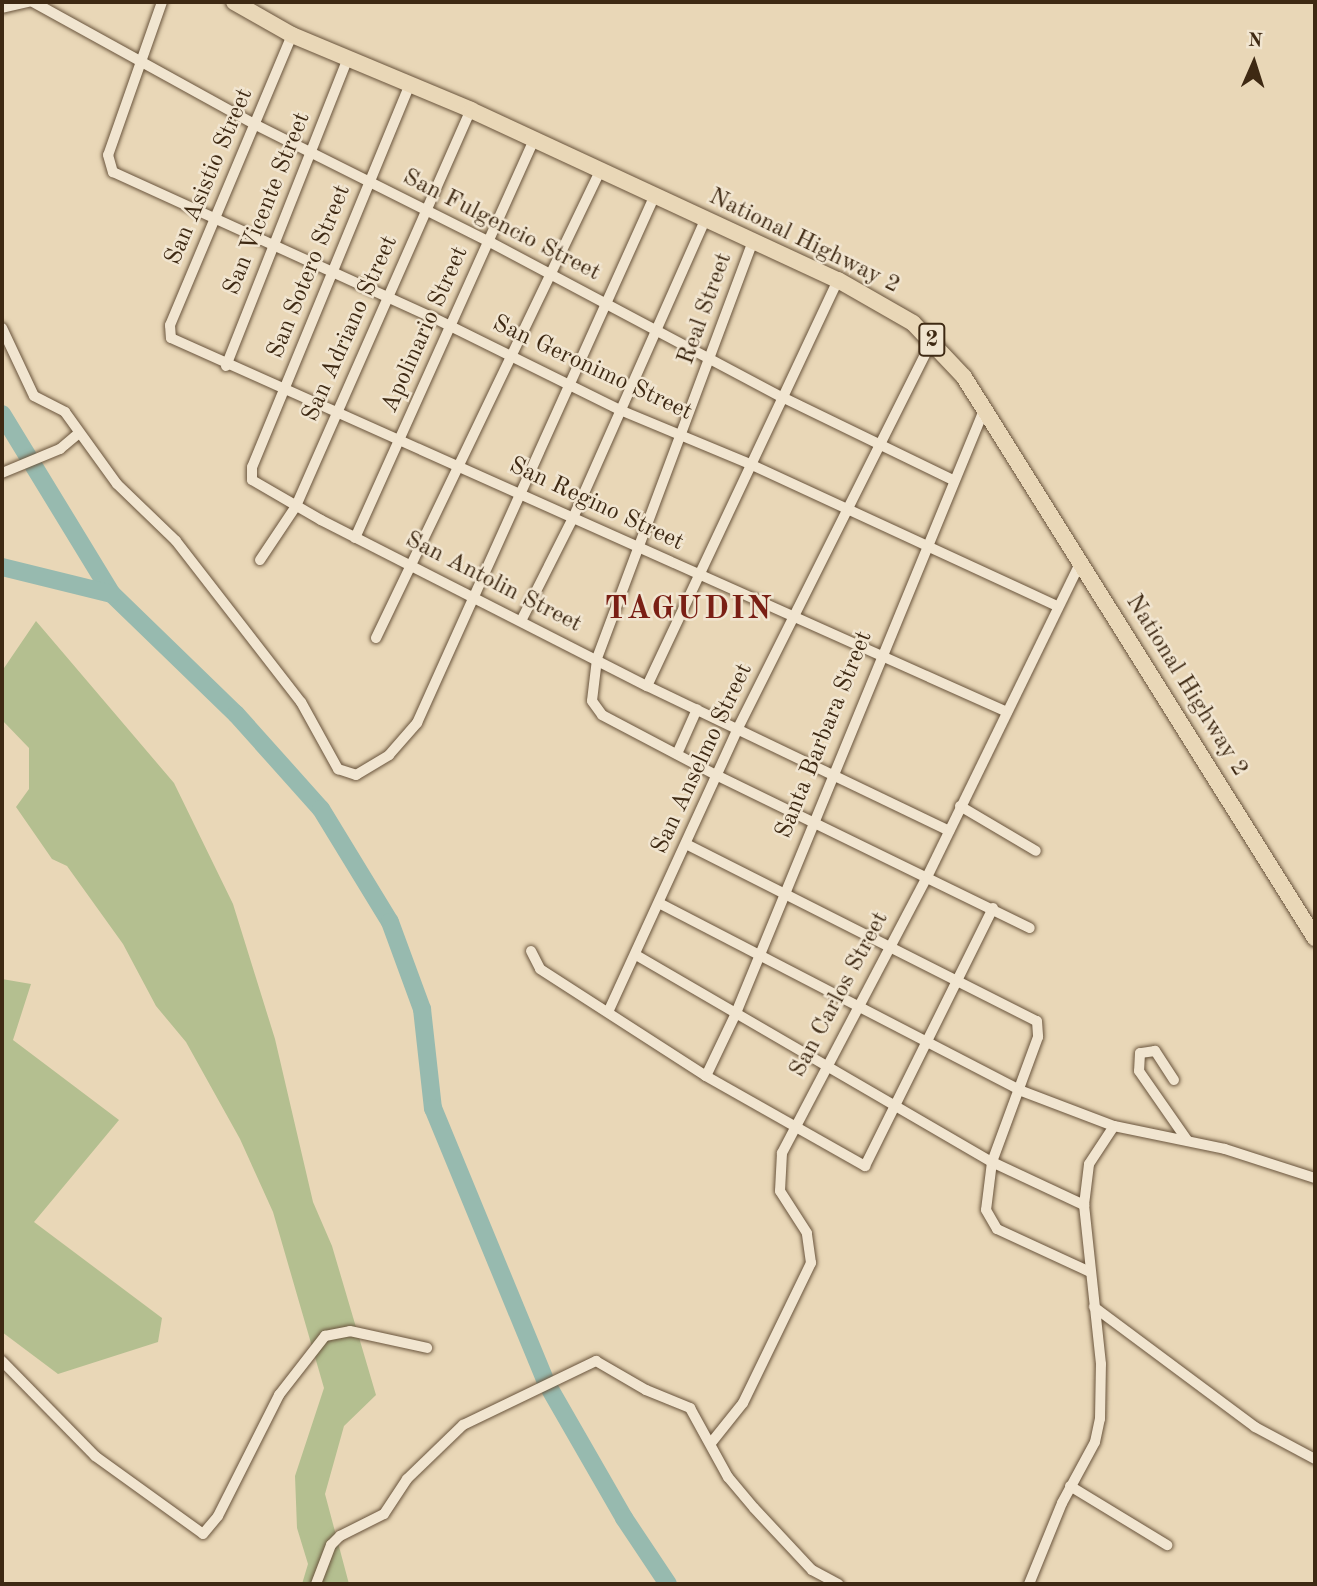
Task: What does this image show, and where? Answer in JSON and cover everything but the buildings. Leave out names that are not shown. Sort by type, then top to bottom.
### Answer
[{"type":"highway","name":"National Highway 2","points":[[234,2],[292,35],[471,110],[838,280],[892,308],[932,340],[984,410],[1315,938]]},
{"type":"street","points":[[2,8],[31,2]]},
{"type":"street","name":"San Fulgencio Street","points":[[31,2],[256,125],[488,241],[782,397],[953,480]]},
{"type":"street","points":[[142,61],[162,2]]},
{"type":"street","name":"San Asistio Street","points":[[168,335],[292,35]]},
{"type":"street","name":"San Vicente Street","points":[[226,366],[348,58]]},
{"type":"street","name":"San Geronimo Street","points":[[142,61],[108,155],[109,169],[452,327],[620,410],[683,434],[1057,606]]},
{"type":"street","name":"San Sotero Street","points":[[250,476],[331,271],[410,84]]},
{"type":"street","name":"San Adriano Street","points":[[260,559],[296,506],[471,110]]},
{"type":"street","name":"Apolinario Street","points":[[355,538],[452,327],[534,139]]},
{"type":"street","points":[[376,638],[601,169]]},
{"type":"street","points":[[2,328],[34,396],[65,412],[117,484],[188,556],[301,702],[341,773],[356,775],[407,739],[474,598],[566,385],[607,305],[655,195]]},
{"type":"street","points":[[521,621],[573,518],[620,410],[659,330],[705,220]]},
{"type":"street","name":"Real Street","points":[[677,754],[595,709],[592,691],[597,659],[753,241]]},
{"type":"street","points":[[647,686],[838,280]]},
{"type":"street","name":"San Regino Street","points":[[168,335],[226,366],[338,411],[878,658],[1007,712]]},
{"type":"street","name":"San Anselmo Street","points":[[609,1010],[738,728],[795,619],[878,443],[932,340]]},
{"type":"street","name":"Santa Barbara Street","points":[[706,1076],[736,1013],[878,658],[984,410]]},
{"type":"street","points":[[2,473],[60,449],[79,433]]},
{"type":"street","name":"San Antolin Street","points":[[250,476],[296,506],[355,538],[647,686],[949,831]]},
{"type":"street","name":"San Carlos Street","points":[[711,1443],[743,1403],[811,1264],[810,1240],[784,1199],[779,1181],[782,1153],[927,877],[1080,563]]},
{"type":"street","points":[[697,709],[677,754],[1030,928]]},
{"type":"street","points":[[960,806],[1036,851]]},
{"type":"street","points":[[686,844],[1032,1017],[1039,1025],[1019,1090],[992,1162],[986,1196],[990,1221],[1026,1246],[1090,1272]]},
{"type":"street","points":[[659,903],[1019,1090],[1114,1126],[1187,1140],[1315,1178]]},
{"type":"street","points":[[530,951],[540,969],[609,1010],[706,1076],[793,1129],[864,1166],[896,1108],[993,908]]},
{"type":"street","points":[[636,955],[992,1162],[1084,1205]]},
{"type":"street","points":[[1174,1080],[1155,1051],[1140,1053],[1139,1070],[1187,1140]]},
{"type":"street","points":[[1029,1584],[1070,1486],[1095,1442],[1100,1419],[1101,1364],[1084,1205],[1089,1164],[1114,1126]]},
{"type":"street","points":[[1094,1307],[1255,1427],[1315,1459]]},
{"type":"street","points":[[2,1361],[96,1456],[203,1534],[218,1516],[279,1395],[325,1336],[350,1331],[427,1348]]},
{"type":"street","points":[[316,1584],[331,1545],[340,1535],[384,1514],[407,1479],[463,1424],[587,1363],[604,1364],[646,1390],[690,1408],[728,1477],[754,1508],[812,1570],[838,1584]]},
{"type":"street","points":[[1070,1486],[1167,1545]]},
{"type":"green space","points":[[36,621],[174,783],[233,904],[275,1039],[313,1202],[332,1246],[376,1395],[344,1426],[325,1494],[349,1584],[302,1584],[308,1564],[297,1528],[295,1476],[324,1388],[273,1212],[240,1139],[186,1042],[156,1006],[123,944],[67,866],[52,859],[16,807],[29,789],[29,748],[2,720],[2,671]]},
{"type":"green space","points":[[2,979],[31,984],[13,1040],[119,1120],[34,1222],[162,1318],[158,1342],[58,1374],[2,1332]]},
{"type":"waterway","points":[[2,414],[112,594],[236,714],[321,809],[390,922],[422,1009],[433,1108],[547,1384],[624,1518],[668,1584]]},
{"type":"waterway","points":[[2,567],[112,594]]},
{"type":"district","name":"TAGUDIN","points":[[689,610]]}]
